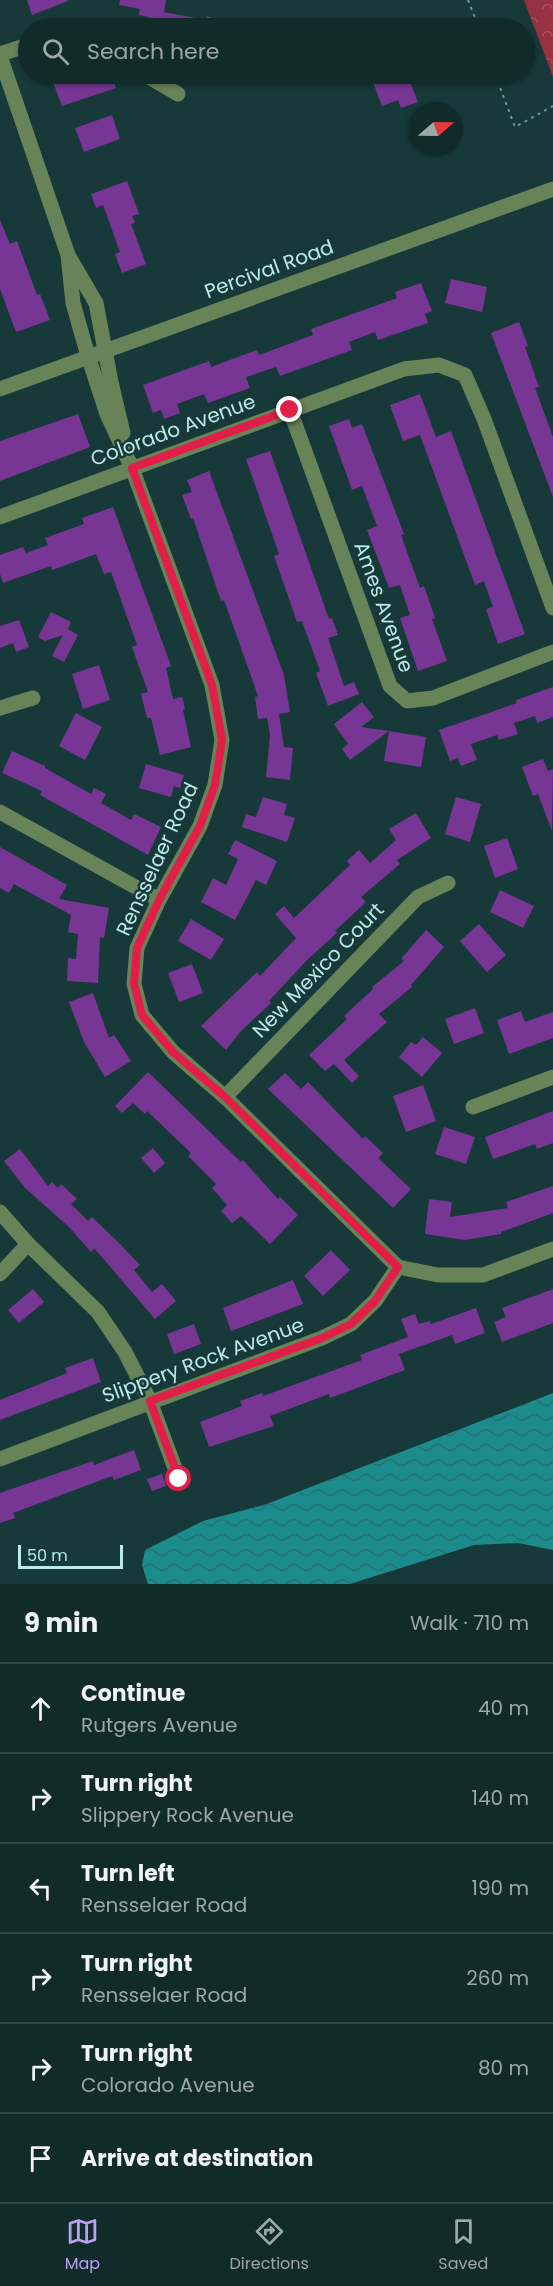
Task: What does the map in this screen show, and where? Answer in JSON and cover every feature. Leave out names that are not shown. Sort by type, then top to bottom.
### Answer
[{"type":"street","points":[[18,49],[0,55],[68,255]]},
{"type":"street","points":[[161,84],[178,94]]},
{"type":"street","name":"Percival Road","points":[[0,389],[553,189]]},
{"type":"street","name":"Rensselaer Road","points":[[68,255],[96,303],[111,382],[132,468]]},
{"type":"street","name":"Rensselaer Road","points":[[68,255],[73,303],[88,356],[107,414],[132,468],[212,685],[222,740],[215,785],[200,826],[159,900],[137,948],[134,984],[142,1015],[173,1052],[225,1097],[398,1267]]},
{"type":"street","name":"Colorado Avenue","points":[[0,517],[404,369],[439,365],[465,375],[484,419],[553,608]]},
{"type":"street","name":"Ames Avenue","points":[[290,410],[390,686],[407,701],[433,698],[553,652]]},
{"type":"street","points":[[0,708],[33,698]]},
{"type":"street","points":[[0,812],[159,900]]},
{"type":"street","name":"New Mexico Court","points":[[225,1097],[418,897],[448,884]]},
{"type":"street","points":[[473,1107],[553,1077]]},
{"type":"street","points":[[0,1212],[28,1244],[98,1312],[124,1352],[150,1401],[179,1479]]},
{"type":"street","points":[[0,1274],[28,1244]]},
{"type":"street","points":[[398,1267],[438,1275],[483,1275],[553,1249]]},
{"type":"street","name":"Slippery Rock Avenue","points":[[0,1459],[322,1338],[351,1324],[375,1301],[398,1267]]},
{"type":"path","points":[[468,0],[474,18]]},
{"type":"path","points":[[499,84],[515,127],[553,106]]},
{"type":"green space","points":[[524,0],[553,0],[553,77],[535,29],[535,18],[531,18]]},
{"type":"water","points":[[553,1393],[553,1550],[518,1543],[474,1545],[350,1584],[148,1584],[142,1565],[145,1550],[203,1521],[264,1505]]},
{"type":"building","points":[[27,0],[68,0],[68,1],[32,15]]},
{"type":"building","points":[[120,0],[166,0],[164,12],[195,18],[149,18],[139,15],[140,9],[119,5]]},
{"type":"building","points":[[54,84],[114,84],[116,88],[62,106]]},
{"type":"building","points":[[374,84],[411,84],[418,102],[409,102],[409,105],[401,108],[398,100],[382,106]]},
{"type":"building","points":[[112,115],[120,139],[84,152],[75,128]]},
{"type":"building","points":[[127,181],[139,214],[132,216],[135,223],[131,224],[146,264],[122,273],[115,254],[120,252],[103,205],[96,208],[91,194]]},
{"type":"building","points":[[0,220],[10,244],[17,241],[37,295],[40,294],[50,320],[16,332],[0,289]]},
{"type":"building","points":[[451,279],[487,287],[482,312],[445,303]]},
{"type":"building","points":[[421,283],[432,311],[425,314],[428,323],[378,340],[375,332],[349,342],[352,350],[280,376],[276,367],[246,377],[250,388],[208,403],[204,394],[177,404],[180,413],[164,419],[161,410],[153,413],[143,385],[209,361],[211,367],[257,350],[259,355],[313,335],[311,329],[397,298],[395,292]]},
{"type":"building","points":[[519,322],[539,387],[535,388],[553,437],[553,497],[491,333]]},
{"type":"building","points":[[420,394],[436,437],[451,431],[525,634],[498,644],[486,609],[493,607],[484,581],[475,585],[420,435],[403,441],[390,405]]},
{"type":"building","points":[[78,414],[90,447],[0,481],[0,441]]},
{"type":"building","points":[[349,419],[352,428],[362,424],[404,534],[401,535],[420,588],[424,586],[435,618],[432,619],[447,661],[418,671],[400,618],[410,615],[400,585],[389,588],[367,530],[377,526],[362,486],[352,490],[329,426]]},
{"type":"building","points":[[270,451],[329,619],[332,618],[338,635],[328,638],[344,686],[354,682],[359,694],[328,706],[316,673],[320,671],[302,621],[297,622],[274,556],[279,554],[246,459]]},
{"type":"building","points":[[209,471],[284,675],[290,712],[279,714],[284,747],[293,748],[290,780],[266,777],[270,735],[267,718],[258,719],[255,697],[258,696],[224,600],[221,601],[193,518],[191,519],[182,495],[192,492],[187,480]]},
{"type":"building","points":[[113,507],[171,666],[166,668],[173,699],[182,697],[185,709],[183,710],[191,747],[160,755],[151,718],[147,718],[141,694],[148,692],[132,647],[137,645],[111,572],[104,574],[96,554],[52,570],[51,566],[3,583],[0,574],[0,555],[23,547],[26,553],[48,545],[45,538],[84,524],[82,518]]},
{"type":"building","points":[[51,612],[71,622],[68,629],[78,635],[64,662],[52,656],[63,635],[45,641],[38,637]]},
{"type":"building","points":[[19,620],[29,647],[16,652],[13,643],[0,648],[0,626]]},
{"type":"building","points":[[99,665],[110,700],[83,709],[72,674]]},
{"type":"building","points":[[553,687],[553,717],[537,723],[535,716],[514,723],[518,734],[499,740],[497,735],[471,744],[477,760],[461,766],[458,758],[450,761],[439,730],[517,703],[516,700]]},
{"type":"building","points":[[362,702],[374,717],[361,727],[389,731],[350,760],[342,749],[348,744],[334,724]]},
{"type":"building","points":[[76,713],[102,727],[85,760],[59,746]]},
{"type":"building","points":[[389,731],[426,737],[421,767],[384,761]]},
{"type":"building","points":[[12,751],[45,766],[91,794],[94,788],[106,794],[101,803],[131,820],[134,814],[161,827],[148,855],[40,795],[42,791],[2,773]]},
{"type":"building","points":[[543,759],[548,771],[553,769],[552,831],[538,794],[533,796],[522,767]]},
{"type":"building","points":[[146,764],[184,775],[180,788],[174,786],[171,797],[139,788]]},
{"type":"building","points":[[263,797],[287,804],[284,815],[295,818],[287,842],[242,827],[246,814],[256,817]]},
{"type":"building","points":[[456,797],[481,804],[470,842],[445,834]]},
{"type":"building","points":[[416,813],[431,838],[397,860],[400,864],[361,897],[366,902],[307,960],[269,1001],[271,1003],[241,1031],[226,1050],[201,1026],[257,972],[260,976],[296,938],[275,914],[284,906],[294,918],[350,865],[347,861],[359,850],[370,863],[396,840],[389,829]]},
{"type":"building","points":[[507,838],[518,869],[495,878],[484,846]]},
{"type":"building","points":[[235,840],[277,861],[266,885],[256,880],[235,920],[201,902],[213,878],[226,885],[238,859],[228,854]]},
{"type":"building","points":[[0,847],[67,885],[59,899],[109,908],[104,938],[100,937],[98,983],[67,981],[68,958],[76,959],[78,934],[68,932],[71,915],[14,884],[9,893],[0,888]]},
{"type":"building","points":[[500,890],[534,906],[523,928],[490,912]]},
{"type":"building","points":[[191,919],[224,939],[211,960],[178,941]]},
{"type":"building","points":[[479,924],[506,955],[487,972],[460,941]]},
{"type":"building","points":[[426,930],[444,947],[411,985],[412,987],[379,1014],[387,1022],[344,1060],[359,1076],[352,1083],[334,1064],[325,1071],[309,1055],[347,1019],[344,1016],[373,989],[372,987],[404,961],[401,959]]},
{"type":"building","points":[[192,964],[203,993],[179,1002],[168,973]]},
{"type":"building","points":[[93,993],[109,1038],[114,1035],[131,1061],[105,1077],[84,1042],[69,1002]]},
{"type":"building","points":[[475,1008],[484,1033],[454,1044],[445,1019]]},
{"type":"building","points":[[521,1011],[525,1022],[553,1012],[553,1038],[509,1054],[497,1020]]},
{"type":"building","points":[[423,1037],[442,1053],[422,1077],[399,1057],[411,1042],[416,1045]]},
{"type":"building","points":[[148,1072],[241,1162],[243,1160],[278,1199],[280,1197],[298,1215],[270,1244],[241,1216],[232,1223],[221,1211],[227,1205],[212,1188],[216,1184],[188,1156],[191,1153],[147,1111],[145,1114],[133,1103],[122,1113],[115,1106]]},
{"type":"building","points":[[285,1073],[301,1089],[308,1082],[363,1139],[365,1136],[383,1153],[378,1158],[411,1189],[393,1208],[268,1089]]},
{"type":"building","points":[[423,1085],[436,1121],[406,1132],[393,1096]]},
{"type":"building","points":[[553,1111],[553,1143],[537,1149],[535,1144],[493,1159],[485,1137]]},
{"type":"building","points":[[444,1127],[475,1137],[466,1164],[435,1154]]},
{"type":"building","points":[[153,1148],[165,1163],[154,1173],[141,1158]]},
{"type":"building","points":[[20,1149],[48,1186],[52,1182],[58,1188],[61,1184],[77,1199],[71,1204],[88,1221],[92,1217],[140,1265],[134,1270],[152,1292],[162,1284],[176,1301],[155,1319],[94,1248],[91,1252],[69,1227],[25,1188],[4,1161]]},
{"type":"building","points":[[553,1186],[553,1213],[501,1232],[501,1234],[465,1240],[425,1234],[429,1199],[452,1202],[450,1217],[508,1208],[506,1202]]},
{"type":"building","points":[[331,1250],[350,1270],[323,1296],[304,1276]]},
{"type":"building","points":[[293,1280],[303,1304],[231,1331],[223,1308]]},
{"type":"building","points":[[33,1289],[44,1302],[19,1323],[8,1310]]},
{"type":"building","points":[[553,1289],[553,1323],[502,1342],[494,1322],[506,1317],[502,1308]]},
{"type":"building","points":[[476,1308],[485,1333],[455,1344],[452,1335],[399,1354],[405,1370],[330,1398],[329,1394],[270,1416],[274,1426],[209,1447],[200,1422],[242,1406],[240,1401],[262,1393],[263,1396],[362,1360],[360,1355],[408,1337],[401,1319],[415,1314],[419,1324],[430,1321],[431,1324]]},
{"type":"building","points":[[194,1324],[201,1344],[174,1354],[167,1334]]},
{"type":"building","points":[[93,1358],[101,1382],[0,1420],[0,1400],[67,1373],[65,1368]]},
{"type":"building","points":[[134,1450],[141,1470],[114,1480],[112,1476],[13,1513],[15,1518],[0,1523],[0,1493],[93,1461],[94,1465]]},
{"type":"building","points":[[162,1474],[166,1486],[152,1491],[147,1479]]},
{"type":"route","points":[[179,1479],[150,1401],[322,1338],[351,1324],[375,1301],[398,1267],[225,1097],[173,1052],[142,1015],[134,984],[137,948],[159,900],[200,826],[215,785],[222,740],[212,685],[132,468],[290,410]]}]
